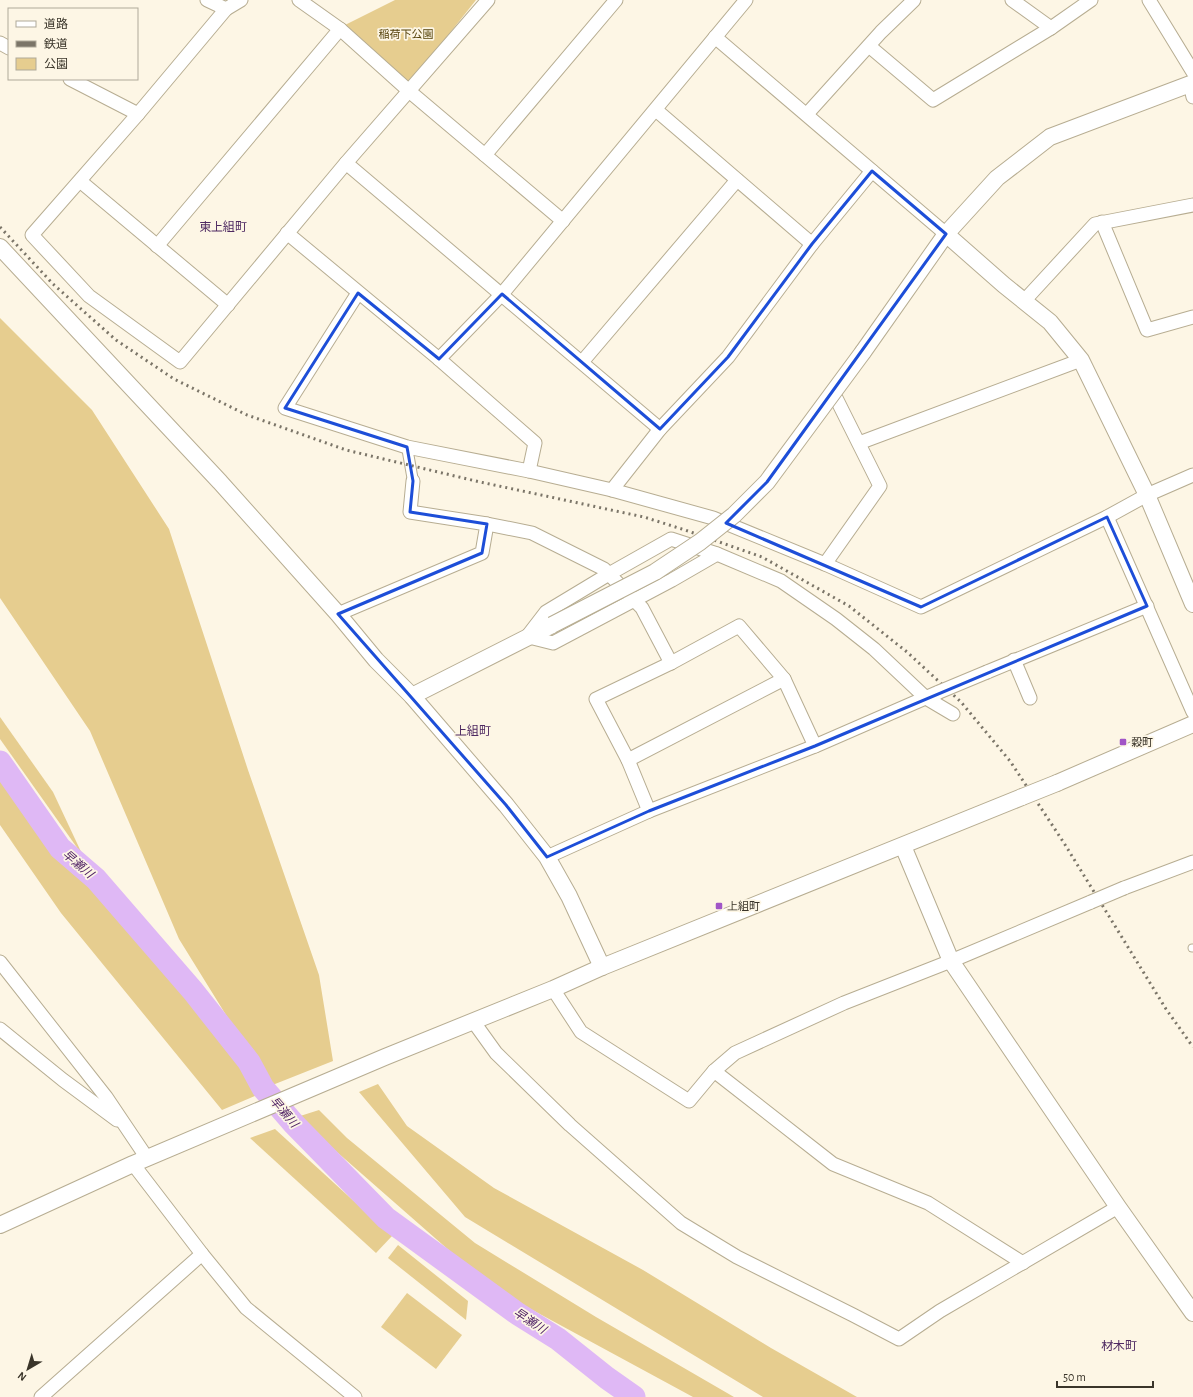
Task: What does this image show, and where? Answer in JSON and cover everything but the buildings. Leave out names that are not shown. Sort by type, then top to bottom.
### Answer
[{"type":"street","points":[[207,0],[226,8]]},
{"type":"street","points":[[241,0],[226,8],[80,182],[32,235],[89,296],[180,362],[346,163],[488,0]]},
{"type":"street","points":[[299,0],[340,29],[409,91],[563,221]]},
{"type":"street","points":[[485,155],[616,0]]},
{"type":"street","points":[[439,360],[502,294],[746,0]]},
{"type":"street","points":[[807,114],[869,46],[914,0]]},
{"type":"street","points":[[1012,0],[1051,28]]},
{"type":"street","points":[[869,46],[933,100],[1051,28],[1091,0]]},
{"type":"street","points":[[412,696],[655,572],[700,542],[734,515],[767,482],[863,352],[946,234],[997,178],[1050,137],[1192,84],[1149,0]]},
{"type":"street","points":[[157,246],[340,29]]},
{"type":"street","points":[[715,37],[807,114],[1004,285],[1050,322],[1081,360],[1147,494],[1193,604]]},
{"type":"street","points":[[72,80],[138,114]]},
{"type":"street","points":[[656,110],[812,244]]},
{"type":"street","points":[[346,163],[660,429]]},
{"type":"street","points":[[612,490],[660,429],[728,357],[812,244],[872,171]]},
{"type":"street","points":[[582,362],[737,180]]},
{"type":"street","points":[[80,182],[228,305]]},
{"type":"street","points":[[1024,301],[1095,224],[1193,205]]},
{"type":"street","points":[[1102,222],[1147,330],[1193,317]]},
{"type":"street","points":[[287,233],[439,360],[535,443],[529,471]]},
{"type":"street","points":[[0,247],[220,482],[338,614],[376,660],[412,696],[506,805],[547,857],[569,896],[602,967]]},
{"type":"street","points":[[358,293],[285,408],[407,447],[529,471],[612,490],[713,518],[825,564],[921,607],[1107,516],[1147,494],[1193,475]]},
{"type":"street","points":[[859,443],[1081,360]]},
{"type":"street","points":[[825,564],[880,486],[833,392]]},
{"type":"street","points":[[407,447],[414,481],[410,512],[487,524],[532,533],[604,569],[642,608],[671,663]]},
{"type":"street","points":[[1107,516],[1193,712]]},
{"type":"street","points":[[338,614],[482,553],[487,524]]},
{"type":"street","points":[[528,637],[546,612],[609,574],[672,539],[717,554],[781,581],[836,619],[874,649],[926,698],[953,714]]},
{"type":"street","points":[[528,637],[553,643],[672,580],[717,554]]},
{"type":"street","points":[[547,857],[649,811],[815,746],[1014,660],[1147,606]]},
{"type":"street","points":[[649,811],[628,760],[596,699],[671,663],[739,626],[784,679],[815,746]]},
{"type":"street","points":[[1014,660],[1030,698]]},
{"type":"street","points":[[628,760],[784,679]]},
{"type":"street","points":[[0,1225],[147,1159],[385,1057],[553,989],[602,967],[1057,783],[1193,724]]},
{"type":"street","points":[[903,846],[951,961],[1118,1207],[1193,1313]]},
{"type":"street","points":[[553,989],[581,1032],[689,1101],[714,1071],[735,1053],[844,1003],[951,961],[1124,888],[1193,862]]},
{"type":"street","points":[[0,962],[106,1097],[147,1159],[202,1254],[246,1308],[355,1397]]},
{"type":"street","points":[[473,1021],[496,1053],[570,1125],[681,1224],[737,1256],[899,1339],[940,1311],[1118,1207]]},
{"type":"street","points":[[0,1029],[63,1080],[125,1125]]},
{"type":"street","points":[[714,1071],[833,1164],[928,1203],[1023,1263]]},
{"type":"street","points":[[40,1397],[202,1254]]},
{"type":"highlighted area","points":[[872,171],[946,234],[767,482],[726,523],[921,607],[1107,517],[1147,606],[815,746],[649,811],[547,857],[506,805],[338,614],[482,553],[487,524],[410,512],[413,481],[407,447],[285,408],[358,293],[439,359],[502,294],[660,429],[728,357],[812,244]]},
{"type":"green space","name":"稲荷下公園","points":[[395,0],[476,0],[410,83],[345,25]]},
{"type":"green space","points":[[0,318],[92,410],[169,529],[248,770],[319,975],[333,1061],[270,1086],[179,939],[90,731],[0,598]]},
{"type":"green space","points":[[0,717],[53,792],[83,856],[0,739]]},
{"type":"green space","points":[[0,777],[58,852],[188,994],[262,1093],[222,1110],[61,913],[0,825]]},
{"type":"green space","points":[[378,1084],[407,1126],[494,1188],[643,1270],[771,1348],[857,1397],[763,1397],[465,1217],[359,1092]]},
{"type":"green space","points":[[319,1110],[347,1138],[475,1243],[596,1317],[734,1397],[693,1397],[492,1288],[297,1117]]},
{"type":"green space","points":[[275,1129],[392,1236],[376,1253],[250,1138]]},
{"type":"green space","points":[[398,1245],[468,1301],[466,1320],[388,1258]]},
{"type":"green space","points":[[407,1293],[462,1335],[436,1369],[381,1327]]},
{"type":"waterway","name":"早瀬川","points":[[0,762],[60,848],[96,879],[193,991],[249,1062],[263,1088],[294,1124],[386,1218],[518,1314],[558,1339],[607,1378],[634,1397]]},
{"type":"railway","points":[[0,227],[53,284],[116,340],[174,379],[247,415],[346,450],[480,482],[644,517],[685,530],[762,557],[849,606],[907,652],[961,702],[1010,761],[1064,843],[1166,1009],[1193,1047]]},
{"type":"place","name":"穀町","points":[[1123,742]]},
{"type":"place","name":"上組町","points":[[719,906]]},
{"type":"district","name":"東上組町","points":[[223,227]]},
{"type":"district","name":"上組町","points":[[473,731]]},
{"type":"district","name":"材木町","points":[[1119,1346]]}]
